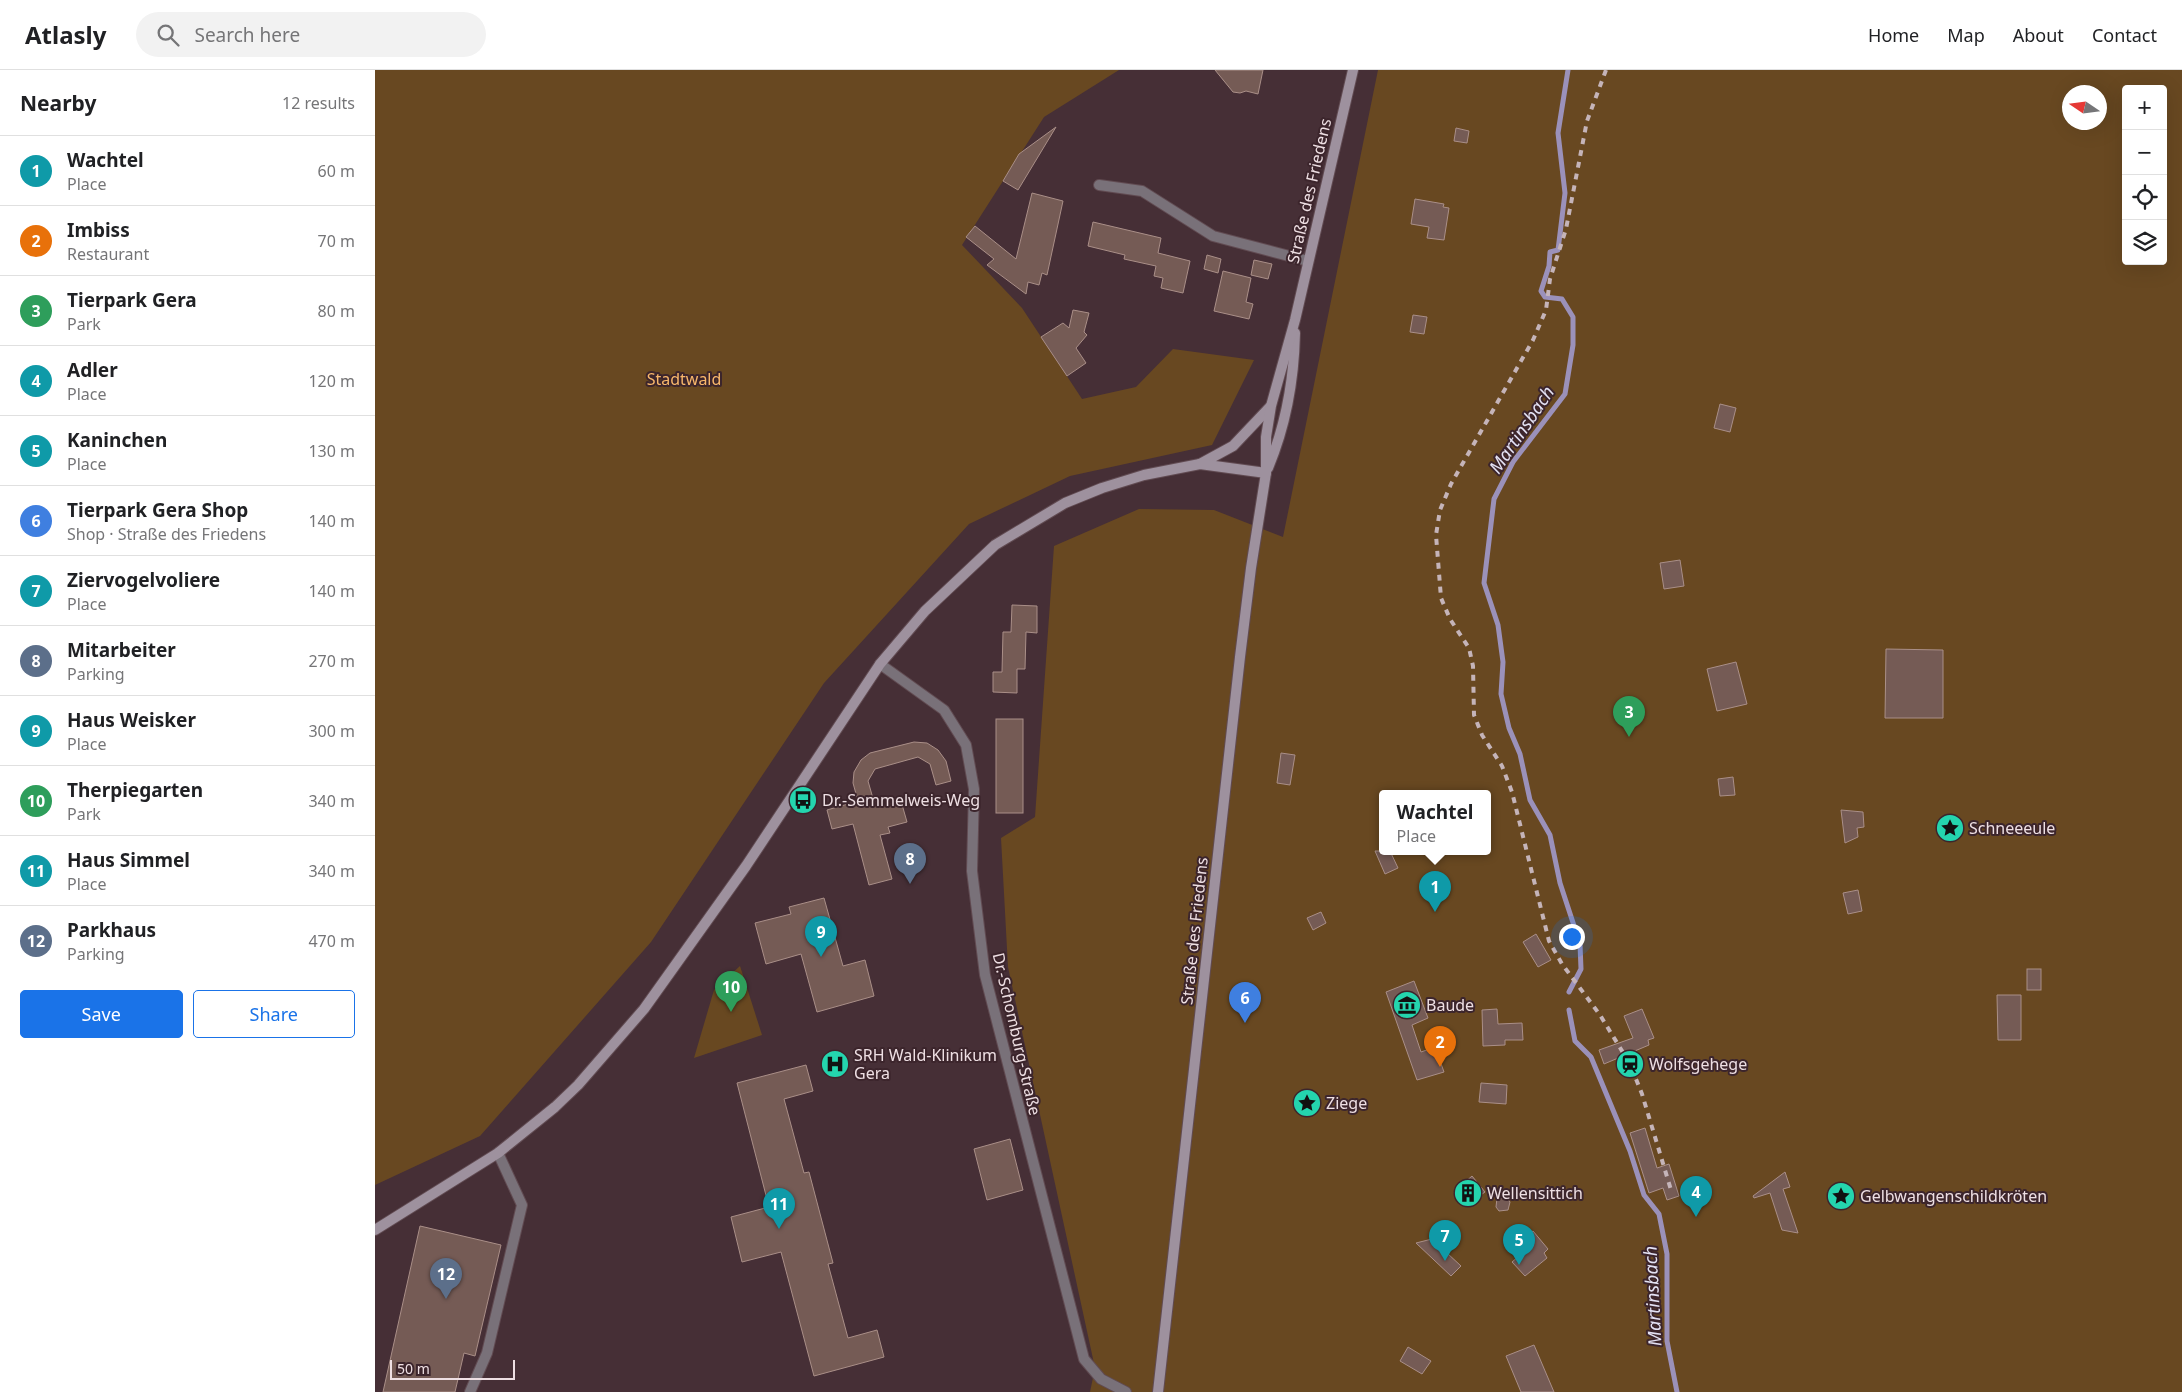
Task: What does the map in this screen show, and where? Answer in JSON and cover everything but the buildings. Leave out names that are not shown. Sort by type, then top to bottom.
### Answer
[{"type":"main road","name":"Straße des Friedens","points":[[1158,1392],[1241,647],[1266,473],[1266,437],[1271,406],[1295,320],[1353,70]]},
{"type":"main road","name":"Straße des Friedens","points":[[1266,473],[1280,439],[1294,369],[1295,320]]},
{"type":"main road","points":[[1200,464],[1238,442],[1271,406]]},
{"type":"main road","points":[[375,1230],[498,1153],[555,1107],[644,1009],[746,866],[880,664],[925,611],[995,546],[1065,503],[1102,488],[1144,475],[1200,464],[1266,473]]},
{"type":"street","points":[[1099,185],[1142,191],[1213,236],[1308,261]]},
{"type":"street","name":"Dr.-Schomburg-Straße","points":[[880,664],[944,710],[966,745],[974,789],[972,871],[988,985],[1084,1359],[1101,1379],[1126,1392]]},
{"type":"street","points":[[470,1392],[487,1353],[522,1205],[498,1153]]},
{"type":"green space","name":"Stadtwald","points":[[375,70],[1119,70],[1044,117],[962,245],[1022,308],[1082,399],[1136,387],[1173,349],[1254,360],[1212,445],[1070,476],[969,524],[824,683],[651,942],[480,1136],[375,1185]]},
{"type":"green space","points":[[1378,70],[2182,70],[2182,1392],[1090,1392],[1095,1368],[1008,967],[1001,838],[1035,817],[1054,546],[1139,509],[1214,510],[1283,537]]},
{"type":"green space","points":[[740,966],[762,1035],[694,1058],[714,990]]},
{"type":"waterway","name":"Martinsbach","points":[[1568,70],[1558,133],[1565,193],[1558,250],[1550,252],[1549,266],[1541,291],[1545,297],[1562,299],[1573,317],[1573,345],[1565,394],[1513,462],[1494,499],[1484,583],[1498,625],[1503,662],[1501,694],[1509,728],[1520,754],[1530,800],[1550,835],[1560,883],[1580,944],[1581,969],[1569,992]]},
{"type":"waterway","name":"Martinsbach","points":[[1569,1010],[1575,1041],[1591,1057],[1630,1151],[1644,1195],[1659,1214],[1667,1254],[1667,1341],[1677,1392]]},
{"type":"railway","points":[[1606,70],[1587,121],[1566,229],[1550,279],[1546,310],[1533,340],[1451,484],[1440,510],[1436,535],[1441,598],[1450,619],[1469,648],[1473,666],[1474,715],[1482,735],[1502,766],[1512,792],[1549,941],[1562,964],[1600,1015],[1630,1064],[1642,1094],[1671,1190]]},
{"type":"place","name":"Tierpark Gera","points":[[1629,737]]},
{"type":"place","name":"Dr.-Semmelweis-Weg","points":[[803,800]]},
{"type":"place","name":"Schneeeule","points":[[1950,828]]},
{"type":"place","name":"Mitarbeiter","points":[[910,884]]},
{"type":"place","name":"Wachtel","points":[[1435,912]]},
{"type":"place","name":"Haus Weisker","points":[[821,957]]},
{"type":"place","name":"Baude","points":[[1407,1005]]},
{"type":"place","name":"Therpiegarten","points":[[731,1012]]},
{"type":"place","name":"Tierpark Gera Shop","points":[[1245,1023]]},
{"type":"place","name":"SRH Wald-Klinikum Gera","points":[[835,1064]]},
{"type":"place","name":"Wolfsgehege","points":[[1630,1064]]},
{"type":"place","name":"Imbiss","points":[[1440,1067]]},
{"type":"place","name":"Ziege","points":[[1307,1103]]},
{"type":"place","name":"Wellensittich","points":[[1468,1193]]},
{"type":"place","name":"Gelbwangenschildkröten","points":[[1841,1196]]},
{"type":"place","name":"Adler","points":[[1696,1217]]},
{"type":"place","name":"Haus Simmel","points":[[779,1229]]},
{"type":"place","name":"Ziervogelvoliere","points":[[1445,1261]]},
{"type":"place","name":"Kaninchen","points":[[1519,1265]]},
{"type":"place","name":"Parkhaus","points":[[446,1299]]}]
